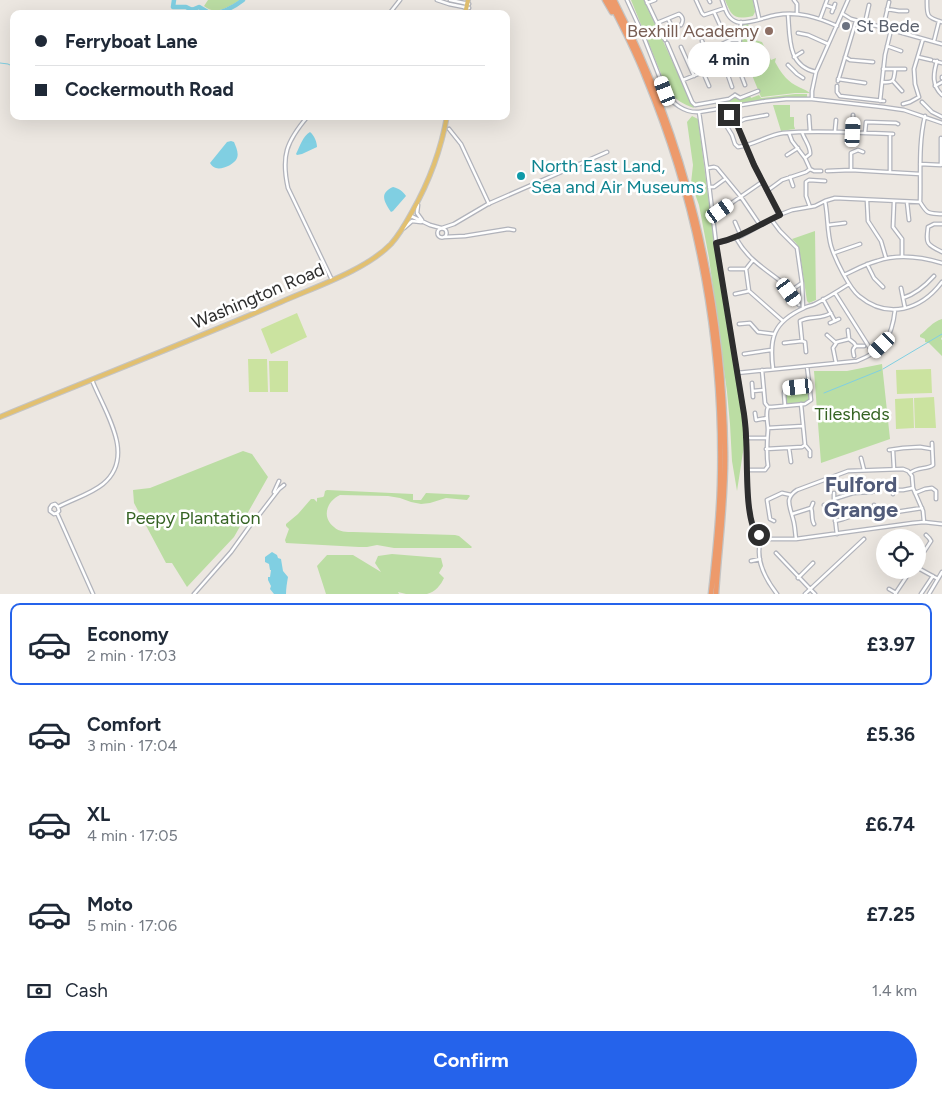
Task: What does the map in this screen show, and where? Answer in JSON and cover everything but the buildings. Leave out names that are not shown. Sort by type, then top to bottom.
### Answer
[{"type":"highway","points":[[605,0],[637,57]]},
{"type":"highway","points":[[609,0],[653,94],[684,187],[709,308],[720,413],[718,522],[714,586],[716,594]]},
{"type":"highway","points":[[616,0],[654,87],[688,186],[707,270],[720,362],[725,451],[722,522],[714,586],[711,594]]},
{"type":"main road","name":"Washington Road","points":[[0,417],[260,311],[369,262],[393,243],[411,216],[431,174],[446,120]]},
{"type":"street","points":[[392,10],[400,0]]},
{"type":"street","points":[[437,0],[449,4],[468,4]]},
{"type":"street","points":[[450,0],[468,4]]},
{"type":"street","points":[[628,0],[668,96],[676,105],[682,108],[699,112],[766,101],[786,99],[812,100],[883,107],[925,116],[942,123]]},
{"type":"street","points":[[655,0],[647,2],[692,102],[696,106],[728,99],[735,95]]},
{"type":"street","points":[[696,0],[704,15],[725,8]]},
{"type":"street","points":[[722,0],[734,21],[741,22],[777,15],[797,14],[807,15],[837,26]]},
{"type":"street","points":[[755,0],[759,18]]},
{"type":"street","points":[[794,0],[797,4],[797,14]]},
{"type":"street","points":[[820,19],[827,0]]},
{"type":"street","points":[[812,100],[816,72],[848,0]]},
{"type":"street","points":[[928,0],[927,14],[930,18],[941,21],[934,42]]},
{"type":"street","points":[[883,28],[889,2]]},
{"type":"street","points":[[832,12],[836,4]]},
{"type":"street","points":[[825,5],[834,8]]},
{"type":"street","points":[[865,23],[869,5]]},
{"type":"street","points":[[887,9],[907,11]]},
{"type":"street","points":[[714,12],[724,34]]},
{"type":"street","points":[[657,24],[668,19],[679,14],[683,22],[673,28],[668,19]]},
{"type":"street","points":[[788,14],[794,57],[807,70],[816,72]]},
{"type":"street","points":[[843,14],[856,21],[942,44]]},
{"type":"street","points":[[856,21],[838,80],[865,83]]},
{"type":"street","points":[[683,80],[732,59],[738,50],[741,22]]},
{"type":"street","points":[[837,86],[837,92],[840,96],[882,101],[883,69],[891,30]]},
{"type":"street","points":[[798,33],[808,35],[828,44]]},
{"type":"street","points":[[903,104],[919,97],[914,84],[914,69],[923,39]]},
{"type":"street","points":[[720,45],[731,40],[739,40]]},
{"type":"street","points":[[702,41],[713,68]]},
{"type":"street","points":[[887,46],[901,51]]},
{"type":"street","points":[[681,48],[694,76]]},
{"type":"street","points":[[794,57],[802,52]]},
{"type":"street","points":[[845,57],[850,60],[872,62]]},
{"type":"street","points":[[918,57],[942,63]]},
{"type":"street","points":[[732,59],[737,64],[745,85]]},
{"type":"street","points":[[934,61],[933,76],[935,86],[942,95]]},
{"type":"street","points":[[792,70],[798,63]]},
{"type":"street","points":[[878,63],[884,63]]},
{"type":"street","points":[[724,64],[735,95],[740,98],[758,91]]},
{"type":"street","points":[[788,65],[803,78]]},
{"type":"street","points":[[883,69],[914,69]]},
{"type":"street","points":[[893,81],[895,70]]},
{"type":"street","points":[[704,72],[709,86]]},
{"type":"street","points":[[882,82],[889,83],[893,81]]},
{"type":"street","points":[[893,81],[902,91]]},
{"type":"street","points":[[935,86],[942,82]]},
{"type":"street","points":[[922,102],[932,112],[942,116]]},
{"type":"street","points":[[699,112],[716,243],[744,414],[748,497],[754,531],[758,536],[757,540],[761,542]]},
{"type":"street","points":[[736,123],[745,118],[766,115]]},
{"type":"street","points":[[853,115],[853,132]]},
{"type":"street","points":[[780,215],[762,182],[745,145],[736,123],[732,116],[727,116],[724,118],[724,122],[738,147],[745,145],[770,136],[789,133],[835,131],[892,134],[890,172]]},
{"type":"street","points":[[810,116],[810,132]]},
{"type":"street","points":[[925,116],[920,164],[920,202],[926,212],[942,214]]},
{"type":"street","points":[[305,120],[288,144],[285,172],[288,188],[332,280]]},
{"type":"street","points":[[835,131],[836,120]]},
{"type":"street","points":[[865,133],[866,122],[898,124]]},
{"type":"street","points":[[449,129],[461,144],[489,204]]},
{"type":"street","points":[[802,132],[810,150],[810,154],[805,158]]},
{"type":"street","points":[[789,133],[810,169],[821,171]]},
{"type":"street","points":[[920,164],[941,165],[941,138]]},
{"type":"street","points":[[787,154],[798,148]]},
{"type":"street","points":[[851,170],[851,153],[858,150],[863,152]]},
{"type":"street","points":[[437,234],[442,228],[448,227],[489,204],[607,152]]},
{"type":"street","points":[[707,168],[717,168],[741,197],[760,225]]},
{"type":"street","points":[[767,191],[782,180],[810,169]]},
{"type":"street","points":[[827,171],[851,170],[920,174]]},
{"type":"street","points":[[790,177],[793,186]]},
{"type":"street","points":[[710,187],[725,179]]},
{"type":"street","points":[[810,207],[806,196],[806,182],[809,180],[825,180]]},
{"type":"street","points":[[816,180],[816,185]]},
{"type":"street","points":[[720,211],[762,182]]},
{"type":"street","points":[[716,243],[741,236],[771,219],[792,210],[815,206],[835,198],[920,202]]},
{"type":"street","points":[[825,201],[831,246],[844,275],[858,295],[870,303],[895,310],[915,305],[932,294],[942,282]]},
{"type":"street","points":[[867,201],[868,222],[881,241],[886,258]]},
{"type":"street","points":[[418,202],[417,213],[424,222]]},
{"type":"street","points":[[894,202],[894,228],[902,239],[902,257]]},
{"type":"street","points":[[907,202],[909,220]]},
{"type":"street","points":[[411,216],[458,236]]},
{"type":"street","points":[[771,219],[797,248],[803,308]]},
{"type":"street","points":[[402,230],[413,221],[424,222]]},
{"type":"street","points":[[734,222],[741,236]]},
{"type":"street","points":[[828,225],[845,223]]},
{"type":"street","points":[[942,224],[934,224],[928,227],[927,240],[930,246],[942,252]]},
{"type":"street","points":[[430,225],[440,237],[467,236],[508,229],[514,230]]},
{"type":"street","points":[[444,237],[448,227]]},
{"type":"street","points":[[736,238],[744,252],[779,281],[799,305]]},
{"type":"street","points":[[834,253],[860,244]]},
{"type":"street","points":[[844,275],[867,264],[886,258],[919,258],[942,263]]},
{"type":"street","points":[[730,269],[746,268],[753,260]]},
{"type":"street","points":[[867,264],[874,278],[883,287]]},
{"type":"street","points":[[746,268],[749,291],[784,321]]},
{"type":"street","points":[[903,298],[921,289],[934,276]]},
{"type":"street","points":[[789,292],[802,283]]},
{"type":"street","points":[[773,369],[771,350],[774,334],[784,321],[803,308],[835,293],[849,284]]},
{"type":"street","points":[[901,288],[905,308]]},
{"type":"street","points":[[735,294],[749,291]]},
{"type":"street","points":[[835,293],[873,353]]},
{"type":"street","points":[[823,299],[835,321]]},
{"type":"street","points":[[737,373],[857,361],[873,353],[882,345],[892,328],[895,310]]},
{"type":"street","points":[[806,352],[804,342],[802,341],[800,321],[810,317],[825,317],[831,313]]},
{"type":"street","points":[[830,324],[839,319]]},
{"type":"street","points":[[739,324],[750,322],[758,332],[774,334]]},
{"type":"street","points":[[848,330],[849,339],[856,346],[864,346]]},
{"type":"street","points":[[827,335],[836,343]]},
{"type":"street","points":[[836,363],[834,348],[836,343],[849,339]]},
{"type":"street","points":[[784,344],[802,341]]},
{"type":"street","points":[[854,356],[853,349],[856,346]]},
{"type":"street","points":[[744,354],[771,350]]},
{"type":"street","points":[[768,407],[801,404],[811,399],[807,365]]},
{"type":"street","points":[[747,470],[765,470],[768,466],[766,449],[768,407],[765,402],[762,370]]},
{"type":"street","points":[[58,507],[103,484],[113,473],[117,462],[116,436],[92,379]]},
{"type":"street","points":[[752,383],[754,397]]},
{"type":"street","points":[[785,406],[785,389],[809,386]]},
{"type":"street","points":[[753,391],[764,390]]},
{"type":"street","points":[[801,404],[805,445],[810,450],[810,456]]},
{"type":"street","points":[[755,413],[756,420],[767,418]]},
{"type":"street","points":[[768,428],[804,426]]},
{"type":"street","points":[[746,438],[767,438]]},
{"type":"street","points":[[932,443],[934,462],[932,466]]},
{"type":"street","points":[[766,449],[802,447],[805,445]]},
{"type":"street","points":[[889,450],[920,447],[932,448]]},
{"type":"street","points":[[789,448],[791,462]]},
{"type":"street","points":[[893,450],[894,469]]},
{"type":"street","points":[[861,458],[864,470]]},
{"type":"street","points":[[932,466],[935,470]]},
{"type":"street","points":[[910,473],[917,468],[932,466]]},
{"type":"street","points":[[796,539],[789,502],[791,495],[797,490],[848,471],[903,469],[910,473],[913,479],[913,488],[922,508],[924,522]]},
{"type":"street","points":[[273,496],[279,481]]},
{"type":"street","points":[[194,594],[231,552],[254,520],[284,484]]},
{"type":"street","points":[[894,494],[894,490],[913,488]]},
{"type":"street","points":[[915,493],[929,488],[936,488],[936,499]]},
{"type":"street","points":[[771,520],[766,500],[782,492],[791,495]]},
{"type":"street","points":[[834,499],[859,492],[874,493]]},
{"type":"street","points":[[831,509],[834,494]]},
{"type":"street","points":[[811,522],[813,503]]},
{"type":"street","points":[[56,513],[51,512],[50,508],[54,504],[58,507]]},
{"type":"street","points":[[824,505],[831,509],[834,514],[837,534]]},
{"type":"street","points":[[874,505],[874,513]]},
{"type":"street","points":[[56,513],[59,511],[58,507]]},
{"type":"street","points":[[792,514],[811,508]]},
{"type":"street","points":[[894,508],[896,512],[922,508]]},
{"type":"street","points":[[56,513],[93,594]]},
{"type":"street","points":[[835,520],[843,520],[858,514],[881,513]]},
{"type":"street","points":[[777,594],[764,573],[758,550],[761,542],[766,539],[796,539],[924,522],[942,524]]},
{"type":"street","points":[[758,536],[763,534],[766,539]]},
{"type":"street","points":[[926,535],[931,541],[926,549]]},
{"type":"street","points":[[805,594],[864,540]]},
{"type":"street","points":[[776,553],[815,594]]},
{"type":"street","points":[[751,561],[760,559]]},
{"type":"street","points":[[798,578],[813,564]]},
{"type":"street","points":[[926,572],[938,579]]},
{"type":"street","points":[[929,594],[942,572]]},
{"type":"street","points":[[921,594],[933,576]]},
{"type":"street","points":[[889,589],[895,593],[905,579]]},
{"type":"street","points":[[926,586],[931,590]]},
{"type":"green space","points":[[208,0],[240,0],[226,8],[213,10],[204,6]]},
{"type":"green space","points":[[631,0],[644,0],[694,108],[686,105],[668,91]]},
{"type":"green space","points":[[725,0],[753,0],[755,12],[753,16],[742,18],[734,16]]},
{"type":"green space","points":[[744,23],[748,23],[751,39],[762,42],[771,60],[776,58],[775,62],[786,78],[810,93],[761,97],[740,46]]},
{"type":"green space","points":[[807,94],[807,97],[778,98],[723,106],[716,105],[715,103],[750,95],[751,98],[759,95],[761,98]]},
{"type":"green space","points":[[773,105],[790,105],[790,117],[794,117],[795,129],[781,131]]},
{"type":"green space","points":[[692,116],[698,119],[717,263],[745,439],[737,491],[732,461],[727,392],[709,258],[699,205],[691,183],[693,165],[687,122]]},
{"type":"green space","points":[[815,231],[816,300],[809,303],[807,301],[799,248],[792,239]]},
{"type":"green space","points":[[297,313],[307,337],[271,354],[261,329]]},
{"type":"green space","points":[[942,319],[942,356],[929,343],[925,342],[925,339],[920,337],[920,335]]},
{"type":"green space","points":[[248,359],[267,359],[268,392],[249,392]]},
{"type":"green space","points":[[269,361],[288,361],[288,392],[270,392]]},
{"type":"green space","name":"Tilesheds","points":[[882,364],[890,439],[821,463],[814,371],[847,371]]},
{"type":"green space","points":[[931,369],[932,393],[897,394],[896,370]]},
{"type":"green space","points":[[809,386],[811,397],[808,403],[785,406],[784,390]]},
{"type":"green space","points":[[934,397],[936,428],[915,428],[914,398]]},
{"type":"green space","points":[[913,398],[914,428],[896,429],[895,399]]},
{"type":"green space","name":"Peepy Plantation","points":[[243,451],[252,454],[268,477],[234,537],[187,587],[172,563],[166,563],[134,503],[133,490],[150,488]]},
{"type":"green space","points":[[327,490],[413,494],[413,500],[421,500],[426,493],[469,495],[467,500],[446,498],[421,504],[388,496],[340,495],[329,505],[327,514],[330,523],[336,529],[343,531],[455,535],[472,547],[394,548],[377,545],[359,547],[286,543],[285,540],[289,529],[286,524],[311,499],[317,502],[317,498],[323,497]]},
{"type":"green space","points":[[392,554],[441,558],[443,566],[439,573],[444,578],[443,581],[435,590],[427,594],[398,592],[399,594],[326,594],[317,566],[327,555],[353,555],[381,572],[375,563],[378,556]]},
{"type":"water","points":[[310,132],[315,139],[317,147],[297,155],[305,136]]},
{"type":"water","points":[[227,142],[234,142],[237,150],[238,156],[236,160],[225,167],[213,167],[210,163]]},
{"type":"water","points":[[393,187],[400,190],[406,196],[391,212],[386,205],[384,195]]},
{"type":"water","points":[[272,552],[281,559],[283,571],[288,577],[286,594],[274,594],[270,589],[268,577],[270,577],[271,570],[269,564],[265,562],[265,557]]},
{"type":"waterway","points":[[174,0],[173,7],[186,7],[192,10]]},
{"type":"waterway","points":[[226,10],[243,0]]},
{"type":"waterway","points":[[192,10],[199,7],[204,10]]},
{"type":"waterway","points":[[0,63],[10,65]]},
{"type":"waterway","points":[[883,369],[942,334]]},
{"type":"waterway","points":[[824,393],[881,370]]},
{"type":"place","name":"St Bede","points":[[846,26]]},
{"type":"place","name":"Bexhill Academy","points":[[769,31]]},
{"type":"place","name":"North East Land, Sea and Air Museums","points":[[521,176]]},
{"type":"district","name":"Fulford Grange","points":[[861,496]]},
{"type":"route","points":[[729,115],[735,120],[762,182],[780,215],[741,236],[716,243],[744,414],[752,524],[754,531],[759,535]]}]
